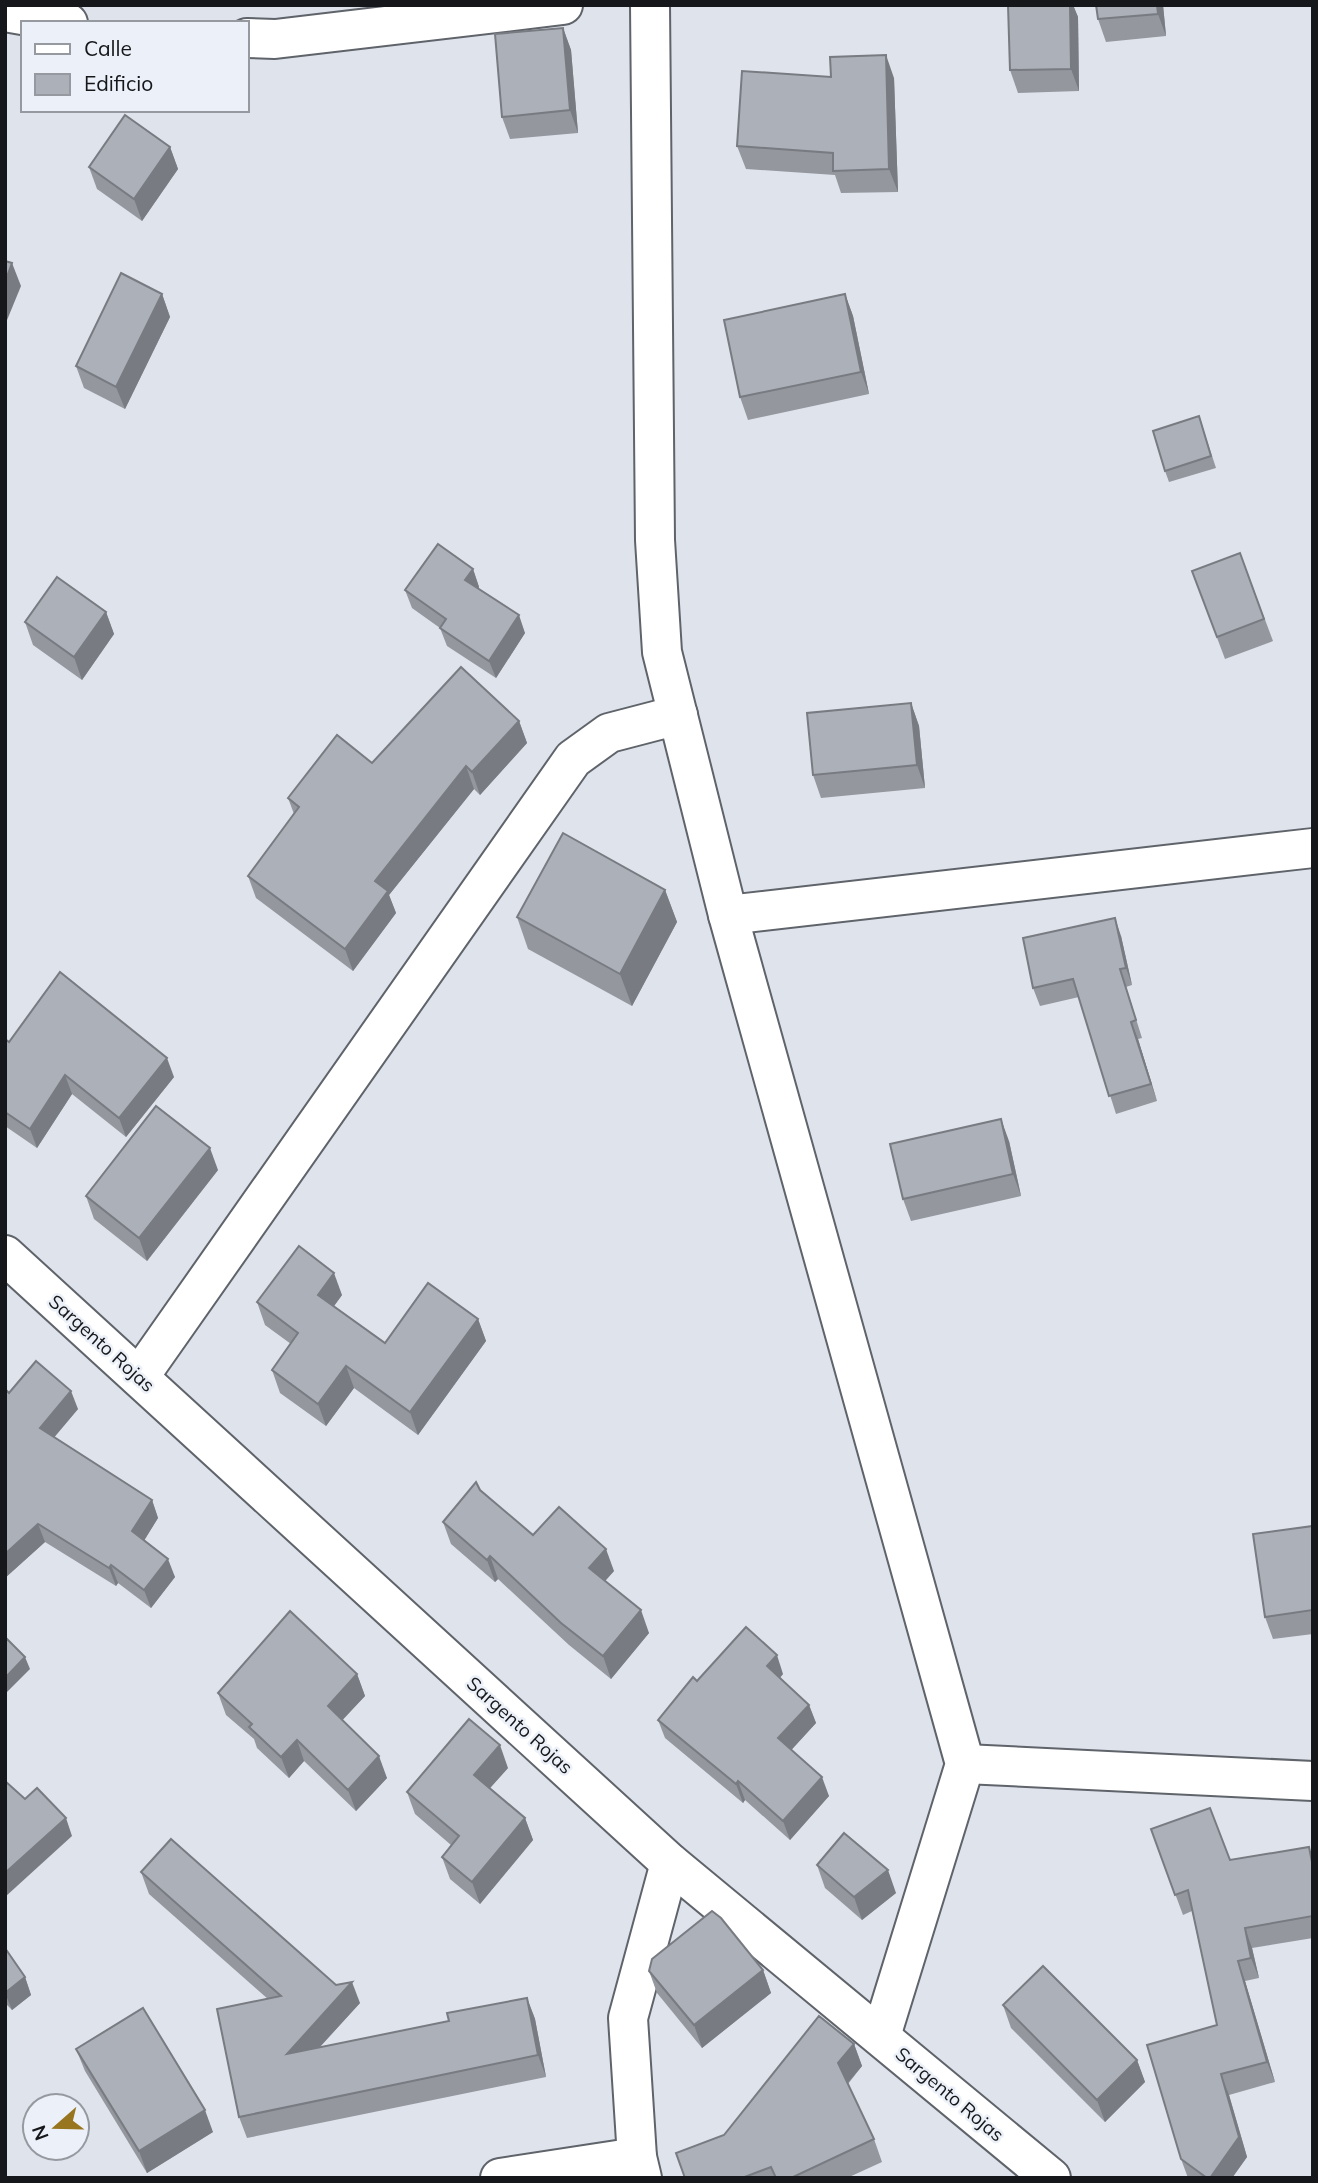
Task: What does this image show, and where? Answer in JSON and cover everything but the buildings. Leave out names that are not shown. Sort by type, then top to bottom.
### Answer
[{"type":"street","points":[[248,38],[275,39],[563,5]]},
{"type":"street","points":[[650,5],[655,540],[662,652],[728,915],[965,1764],[881,2036]]},
{"type":"street","points":[[5,12],[57,21]]},
{"type":"street","points":[[139,1377],[573,759],[609,733],[678,715]]},
{"type":"street","points":[[728,915],[1313,848]]},
{"type":"street","name":"Sargento Rojas","points":[[5,1255],[670,1863],[1051,2178]]},
{"type":"street","points":[[965,1764],[1313,1782]]},
{"type":"street","points":[[500,2178],[640,2168],[628,2018],[670,1863]]}]
